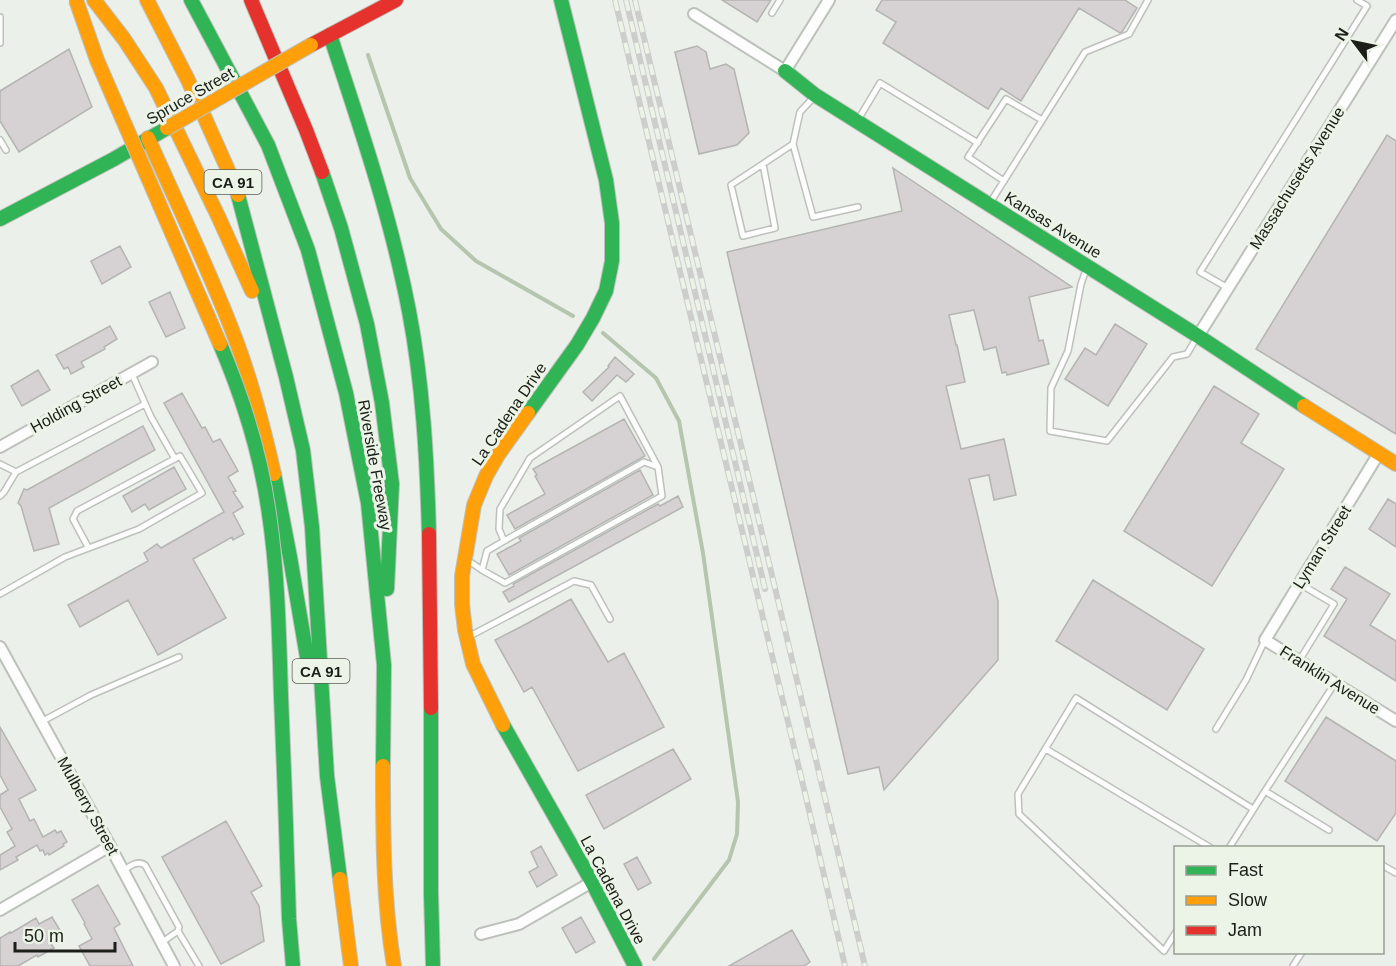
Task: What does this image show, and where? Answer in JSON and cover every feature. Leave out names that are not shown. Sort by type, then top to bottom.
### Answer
[{"type":"main road","points":[[76,0],[97,60],[228,362],[246,413],[265,487],[275,576],[289,919],[293,966]]},
{"type":"main road","points":[[94,0],[124,39],[156,88],[244,273],[286,377]]},
{"type":"main road","name":"CA 91","points":[[147,0],[188,80],[236,188],[303,450],[312,527],[327,776],[351,966]]},
{"type":"main road","name":"Riverside Freeway","points":[[191,0],[268,145],[308,249],[346,393],[368,503],[384,665],[383,851],[389,937],[394,966]]},
{"type":"main road","points":[[251,0],[306,130],[328,189],[368,324],[374,354],[392,484],[384,665]]},
{"type":"main road","name":"Spruce Street","points":[[0,219],[114,159],[311,45],[396,0]]},
{"type":"main road","name":"La Cadena Drive","points":[[561,0],[606,180],[612,223],[612,261],[606,291],[593,318],[577,345],[498,455],[486,476],[474,505],[462,576],[462,603],[473,664],[488,696],[592,882],[634,966]]},
{"type":"main road","points":[[330,35],[368,148],[406,295],[416,353],[429,514],[432,622],[433,966]]},
{"type":"main road","name":"Kansas Avenue","points":[[785,71],[815,95],[1198,336],[1396,464]]},
{"type":"main road","points":[[148,138],[218,292],[248,374],[275,478],[327,776]]},
{"type":"street","points":[[785,71],[829,0]]},
{"type":"street","name":"Kansas Avenue","points":[[694,14],[785,71]]},
{"type":"street","name":"Massachusetts Avenue","points":[[1198,336],[1396,20]]},
{"type":"street","name":"Holding Street","points":[[0,447],[153,362]]},
{"type":"street","name":"Lyman Street","points":[[1265,640],[1379,453]]},
{"type":"street","name":"Franklin Avenue","points":[[1265,640],[1396,721]]},
{"type":"street","name":"Mulberry Street","points":[[0,647],[174,966]]},
{"type":"street","points":[[0,910],[110,846]]},
{"type":"street","points":[[481,934],[519,924],[592,882]]},
{"type":"lane","points":[[772,13],[780,0]]},
{"type":"lane","points":[[989,205],[1084,52],[1129,34],[1148,0]]},
{"type":"lane","points":[[1228,288],[1200,272],[1367,6],[1357,0]]},
{"type":"lane","points":[[0,17],[0,43]]},
{"type":"lane","points":[[857,122],[880,83],[978,143]]},
{"type":"lane","points":[[815,95],[800,112],[794,144],[813,218],[858,207]]},
{"type":"lane","points":[[1004,181],[968,157],[1006,99],[1042,120]]},
{"type":"lane","points":[[0,140],[6,150]]},
{"type":"lane","points":[[763,164],[775,228],[743,236],[731,185],[763,164],[794,144]]},
{"type":"lane","points":[[1087,266],[1081,284],[1068,351],[1051,388],[1050,431],[1107,441],[1173,357],[1187,354],[1198,336]]},
{"type":"lane","points":[[132,374],[145,404],[175,459]]},
{"type":"lane","points":[[465,558],[506,583],[662,496],[658,466],[620,396],[530,458],[501,509],[499,529],[504,541]]},
{"type":"lane","points":[[0,495],[16,472],[145,404]]},
{"type":"lane","points":[[0,594],[65,557],[139,529],[202,493],[180,456],[77,511],[74,519],[88,548]]},
{"type":"lane","points":[[482,570],[487,551],[644,462],[658,466]]},
{"type":"lane","points":[[0,464],[16,472]]},
{"type":"lane","points":[[467,638],[574,581],[591,585],[610,619]]},
{"type":"lane","points":[[1299,584],[1334,604],[1299,661]]},
{"type":"lane","points":[[1216,729],[1246,680],[1265,640]]},
{"type":"lane","points":[[41,722],[91,695],[179,657]]},
{"type":"lane","points":[[1230,846],[1335,683]]},
{"type":"lane","points":[[1174,935],[1164,951],[1019,814],[1018,794],[1076,698],[1253,809]]},
{"type":"lane","points":[[1046,749],[1208,846]]},
{"type":"lane","points":[[1265,791],[1329,830]]},
{"type":"lane","points":[[123,871],[136,863],[145,865],[199,966]]},
{"type":"lane","points":[[161,943],[178,930]]},
{"type":"building","points":[[722,0],[771,0],[757,22]]},
{"type":"building","points":[[882,0],[1125,0],[1137,8],[1120,33],[1079,8],[1021,101],[1001,88],[988,109],[883,43],[896,22],[876,10]]},
{"type":"building","points":[[697,46],[706,52],[710,69],[726,64],[734,69],[749,133],[737,145],[699,154],[675,52]]},
{"type":"building","points":[[69,49],[92,107],[19,152],[0,121],[0,91]]},
{"type":"building","points":[[1387,135],[1396,141],[1396,434],[1256,349]]},
{"type":"building","points":[[893,168],[1072,287],[1029,297],[1039,341],[1043,340],[1049,364],[1007,375],[1006,372],[1002,373],[996,347],[984,350],[974,310],[949,315],[965,382],[946,386],[961,449],[1004,439],[1016,495],[994,500],[989,475],[969,479],[998,601],[998,660],[884,790],[879,767],[848,774],[727,252],[902,211]]},
{"type":"building","points":[[120,246],[131,267],[102,284],[91,261]]},
{"type":"building","points":[[170,292],[185,328],[166,337],[149,302]]},
{"type":"building","points":[[1115,324],[1147,344],[1108,406],[1065,379],[1085,348],[1096,355]]},
{"type":"building","points":[[110,326],[117,339],[104,347],[105,349],[81,362],[84,367],[71,374],[68,367],[64,369],[56,355]]},
{"type":"building","points":[[615,357],[634,374],[626,382],[617,375],[592,401],[583,392],[609,367]]},
{"type":"building","points":[[38,370],[50,390],[22,406],[11,386]]},
{"type":"building","points":[[1214,386],[1259,414],[1241,443],[1284,469],[1212,586],[1124,531]]},
{"type":"building","points":[[182,393],[202,428],[205,427],[213,442],[220,439],[238,471],[228,477],[236,491],[233,492],[243,507],[233,513],[244,534],[233,540],[232,537],[193,559],[226,618],[158,655],[128,600],[80,627],[68,605],[148,561],[144,553],[157,544],[161,548],[224,512],[164,403]]},
{"type":"building","points":[[624,419],[645,456],[515,529],[507,515],[545,494],[533,469]]},
{"type":"building","points":[[143,426],[155,450],[49,508],[59,544],[34,551],[21,506],[18,503],[24,489],[27,490]]},
{"type":"building","points":[[174,467],[186,489],[149,510],[145,504],[132,512],[123,496]]},
{"type":"building","points":[[640,470],[653,495],[509,575],[497,554],[521,541],[519,538]]},
{"type":"building","points":[[678,496],[683,507],[509,602],[503,592],[514,586],[513,584],[658,504],[660,506]]},
{"type":"building","points":[[1388,499],[1396,504],[1396,547],[1369,529]]},
{"type":"building","points":[[1345,567],[1390,594],[1370,625],[1396,641],[1396,681],[1324,636],[1347,599],[1331,589]]},
{"type":"building","points":[[1093,580],[1204,649],[1167,710],[1056,641]]},
{"type":"building","points":[[571,599],[608,662],[624,653],[664,727],[578,771],[532,687],[524,692],[495,640]]},
{"type":"building","points":[[1326,717],[1396,761],[1396,813],[1377,841],[1285,781]]},
{"type":"building","points":[[0,727],[36,790],[19,799],[30,821],[34,819],[43,837],[55,830],[57,833],[61,831],[67,842],[49,855],[48,853],[45,855],[43,850],[40,851],[37,845],[16,857],[18,860],[0,870],[0,855],[15,846],[7,832],[12,829],[0,807],[0,795],[8,790],[0,775]]},
{"type":"building","points":[[673,749],[691,779],[604,829],[586,795]]},
{"type":"building","points":[[226,821],[262,886],[251,892],[259,906],[264,941],[221,964],[162,857]]},
{"type":"building","points":[[541,846],[557,875],[537,887],[529,872],[538,867],[531,852]]},
{"type":"building","points":[[637,857],[651,883],[638,890],[624,864]]},
{"type":"building","points":[[98,885],[120,924],[114,928],[133,966],[90,966],[79,946],[92,939],[72,900]]},
{"type":"building","points":[[52,917],[61,932],[48,939],[54,948],[18,966],[0,966],[0,938],[36,918],[39,924]]},
{"type":"building","points":[[581,917],[595,942],[576,953],[562,928]]},
{"type":"building","points":[[792,930],[810,962],[804,966],[729,966]]},
{"type":"waterway","points":[[368,55],[410,178],[441,229],[476,261],[573,316]]},
{"type":"waterway","points":[[603,333],[656,378],[679,421],[703,553],[738,802],[737,834],[729,860],[654,959]]},
{"type":"railway","points":[[615,0],[845,966]]},
{"type":"railway","points":[[626,0],[765,589]]},
{"type":"railway","points":[[635,0],[865,966]]},
{"type":"traffic: fast","points":[[191,0],[268,145],[308,250],[346,393],[368,503],[384,665],[383,766]]},
{"type":"traffic: fast","points":[[528,413],[577,345],[593,318],[606,291],[612,261],[612,223],[606,180],[561,0]]},
{"type":"traffic: fast","points":[[330,35],[384,206],[409,311],[424,422],[429,534]]},
{"type":"traffic: fast","points":[[785,71],[815,95],[1198,336],[1304,406]]},
{"type":"traffic: fast","points":[[0,219],[114,159],[167,128]]},
{"type":"traffic: fast","points":[[322,172],[341,228],[367,324],[382,403],[392,484],[387,589]]},
{"type":"traffic: fast","points":[[238,195],[303,450],[312,527],[327,776],[340,879]]},
{"type":"traffic: fast","points":[[220,344],[244,406],[256,449],[266,492],[272,537],[278,605],[289,919],[293,966]]},
{"type":"traffic: fast","points":[[274,474],[309,669]]},
{"type":"traffic: fast","points":[[431,708],[433,966]]},
{"type":"traffic: fast","points":[[503,725],[592,882],[635,966]]},
{"type":"traffic: slow","points":[[76,0],[97,60],[220,344]]},
{"type":"traffic: slow","points":[[94,0],[124,39],[156,88],[252,291]]},
{"type":"traffic: slow","points":[[147,0],[188,80],[238,195]]},
{"type":"traffic: slow","points":[[167,128],[311,45]]},
{"type":"traffic: slow","points":[[148,138],[237,343],[258,408],[274,474]]},
{"type":"traffic: slow","points":[[1304,406],[1396,464]]},
{"type":"traffic: slow","points":[[503,725],[473,664],[465,630],[462,576],[474,505],[498,455],[528,413]]},
{"type":"traffic: slow","points":[[383,766],[386,891],[394,966]]},
{"type":"traffic: slow","points":[[340,879],[351,966]]},
{"type":"traffic: jam","points":[[251,0],[322,172]]},
{"type":"traffic: jam","points":[[311,45],[396,0]]},
{"type":"traffic: jam","points":[[429,534],[431,708]]}]
